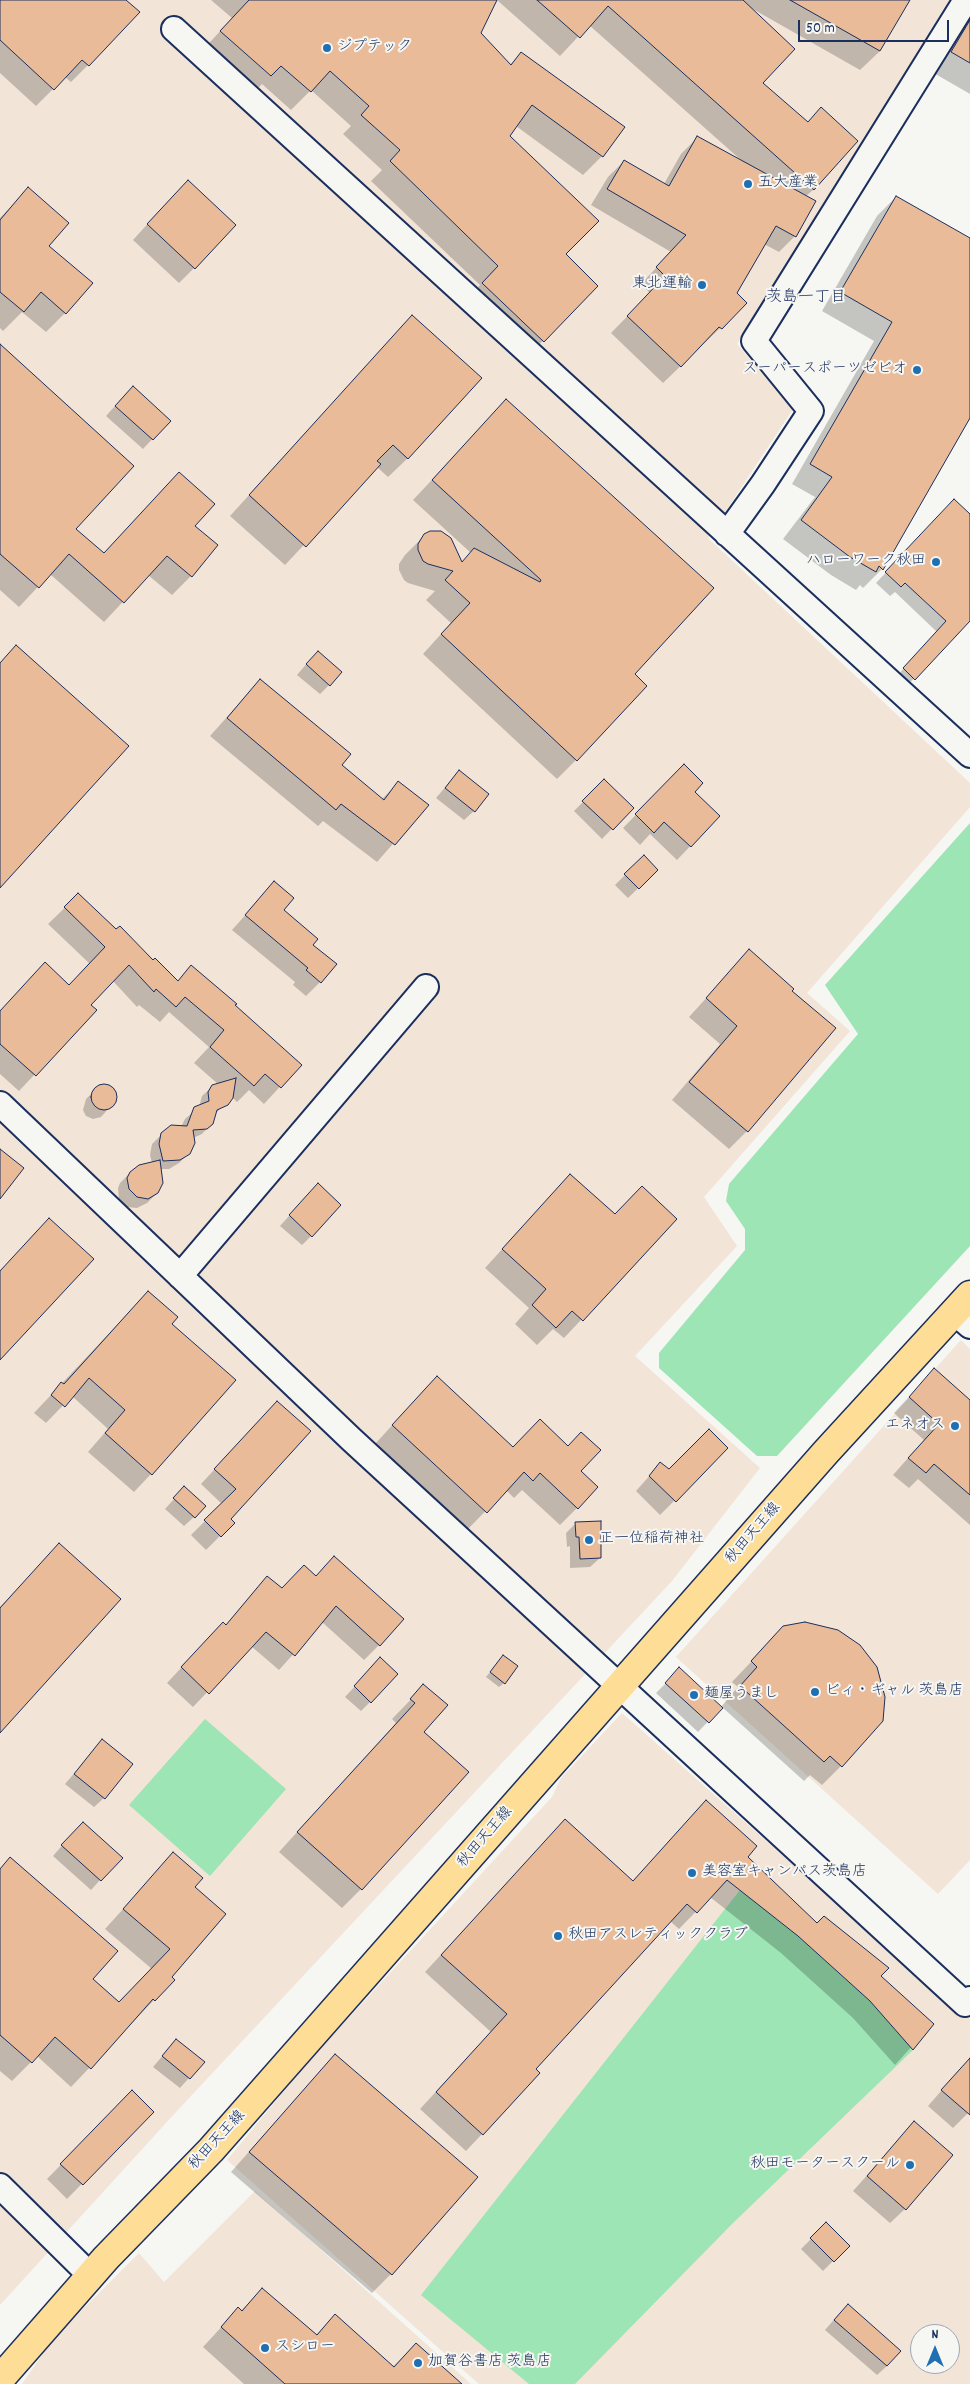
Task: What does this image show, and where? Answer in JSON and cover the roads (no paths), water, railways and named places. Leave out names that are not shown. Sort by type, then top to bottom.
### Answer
[{"type":"main road","name":"秋田天王線","points":[[0,2379],[91,2276],[211,2150],[826,1452],[965,1311]]},
{"type":"street","points":[[727,534],[763,484],[811,411],[754,341],[966,0]]},
{"type":"street","points":[[174,29],[970,755]]},
{"type":"street","points":[[180,1276],[426,987]]},
{"type":"street","points":[[0,1104],[352,1440],[965,2004],[970,1999]]},
{"type":"street","points":[[0,2186],[91,2276]]},
{"type":"place","name":"ジプテック","points":[[327,48]]},
{"type":"place","name":"五大産業","points":[[748,184]]},
{"type":"place","name":"東北運輸","points":[[702,285]]},
{"type":"place","name":"スーパースポーツゼビオ","points":[[917,370]]},
{"type":"place","name":"ハローワーク秋田","points":[[936,562]]},
{"type":"place","name":"エネオス","points":[[955,1426]]},
{"type":"place","name":"正一位稲荷神社","points":[[589,1540]]},
{"type":"place","name":"ビィ・ギャル 茨島店","points":[[815,1692]]},
{"type":"place","name":"麺屋うまし","points":[[694,1695]]},
{"type":"place","name":"美容室キャンパス茨島店","points":[[692,1873]]},
{"type":"place","name":"秋田アスレティッククラブ","points":[[558,1936]]},
{"type":"place","name":"秋田モータースクール","points":[[910,2165]]},
{"type":"place","name":"スシロー","points":[[265,2348]]},
{"type":"place","name":"加賀谷書店 茨島店","points":[[418,2363]]},
{"type":"district","name":"茨島一丁目","points":[[806,299]]}]
